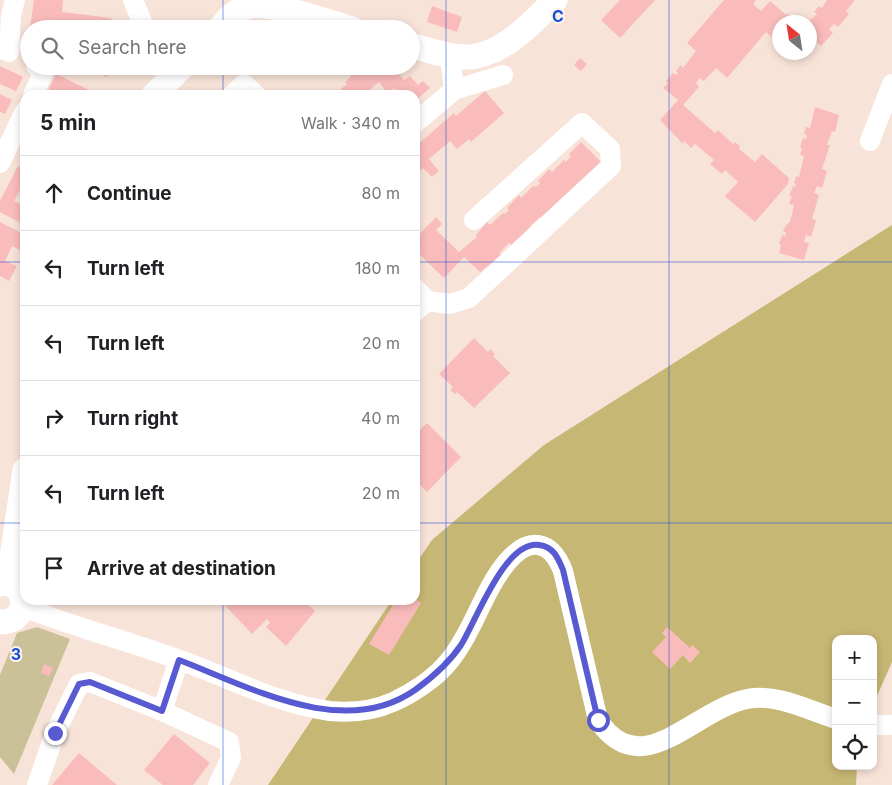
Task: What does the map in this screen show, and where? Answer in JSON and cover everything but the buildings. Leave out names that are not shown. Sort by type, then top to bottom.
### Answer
[{"type":"main road","points":[[420,48],[450,56],[482,55],[501,46],[519,34],[555,0]]},
{"type":"main road","points":[[229,20],[248,4],[288,11],[320,20]]},
{"type":"main road","points":[[20,497],[4,584],[17,588],[20,592]]},
{"type":"main road","points":[[0,622],[12,621],[23,607]]},
{"type":"street","points":[[15,0],[5,50],[20,58]]},
{"type":"street","points":[[133,0],[141,20]]},
{"type":"street","points":[[450,56],[454,90]]},
{"type":"street","points":[[34,90],[42,75]]},
{"type":"street","points":[[420,119],[454,90],[502,76]]},
{"type":"street","points":[[237,90],[244,84],[251,90]]},
{"type":"street","points":[[870,141],[892,84]]},
{"type":"street","points":[[0,163],[20,121]]},
{"type":"street","points":[[420,300],[450,304],[469,298],[611,166],[610,149],[582,123],[474,220]]},
{"type":"street","points":[[23,607],[179,660],[304,706],[347,712],[375,709],[414,691],[449,661],[508,561],[529,546],[536,545],[548,547],[561,564],[598,720],[606,735],[617,746],[639,753],[658,748],[721,709],[746,699],[768,697],[832,718]]},
{"type":"street","points":[[162,711],[179,660]]},
{"type":"street","points":[[37,785],[55,733],[79,684],[90,682],[162,711],[229,742],[231,758],[218,785]]},
{"type":"street","points":[[877,725],[892,725]]},
{"type":"shaded area","points":[[892,225],[892,662],[877,696],[877,635],[832,635],[832,770],[857,770],[856,785],[268,785],[389,605],[420,605],[420,558],[432,540],[544,445]]},
{"type":"shaded area","points":[[37,627],[70,639],[14,774],[0,757],[0,675],[17,633]]},
{"type":"route","points":[[55,733],[79,684],[90,682],[162,711],[179,660],[304,706],[347,712],[375,709],[414,691],[449,661],[461,644],[508,561],[529,546],[536,545],[548,547],[554,552],[563,570],[598,720]]}]
